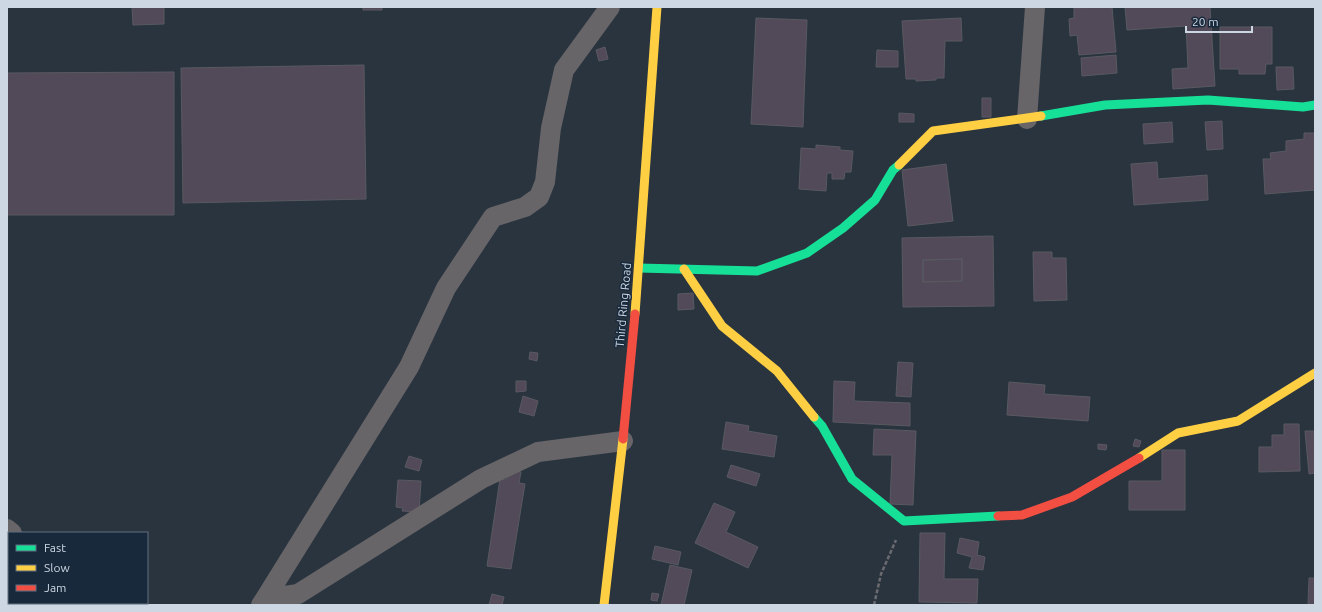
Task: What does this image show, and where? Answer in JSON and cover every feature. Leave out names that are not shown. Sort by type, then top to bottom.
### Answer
[{"type":"street","points":[[263,602],[409,366],[446,288],[493,217],[525,207],[539,197],[545,182],[551,128],[564,70],[610,7]]},
{"type":"street","name":"Third Ring Road","points":[[604,605],[623,442],[639,268],[657,7]]},
{"type":"street","points":[[1027,119],[1035,7]]},
{"type":"street","points":[[639,268],[757,271],[807,253],[843,228],[875,200],[892,170],[934,131],[1027,119],[1105,105],[1208,100],[1303,107],[1315,105]]},
{"type":"street","points":[[684,269],[722,326],[777,371],[822,426],[852,479],[904,521],[1022,515],[1072,497],[1147,454],[1178,433],[1238,421],[1315,373]]},
{"type":"street","points":[[263,602],[298,594],[480,479],[538,452],[623,442]]},
{"type":"path","points":[[874,605],[881,574],[904,521]]},
{"type":"building","points":[[132,7],[164,7],[164,24],[133,25]]},
{"type":"building","points":[[363,7],[382,7],[382,10],[363,10]]},
{"type":"building","points":[[1112,7],[1116,52],[1079,55],[1077,35],[1070,36],[1069,19],[1074,18],[1074,8]]},
{"type":"building","points":[[1125,7],[1210,7],[1215,86],[1173,89],[1172,69],[1188,68],[1186,26],[1127,30]]},
{"type":"building","points":[[756,18],[807,20],[803,127],[751,124]]},
{"type":"building","points":[[961,18],[962,41],[945,41],[944,78],[916,81],[916,79],[906,79],[902,21]]},
{"type":"building","points":[[1220,27],[1272,27],[1272,64],[1266,64],[1265,74],[1239,74],[1239,69],[1220,69]]},
{"type":"building","points":[[605,47],[608,59],[599,61],[596,50]]},
{"type":"building","points":[[877,50],[898,51],[898,67],[876,67]]},
{"type":"building","points":[[1116,55],[1117,73],[1082,76],[1081,58]]},
{"type":"building","points":[[364,65],[366,199],[183,203],[181,68]]},
{"type":"building","points":[[1276,67],[1293,67],[1294,89],[1277,90]]},
{"type":"building","points":[[174,72],[174,215],[7,215],[7,73]]},
{"type":"building","points":[[982,98],[991,98],[991,117],[982,117]]},
{"type":"building","points":[[899,113],[914,114],[914,122],[899,122]]},
{"type":"building","points":[[1222,121],[1223,149],[1207,150],[1205,122]]},
{"type":"building","points":[[1172,122],[1173,142],[1144,144],[1143,124]]},
{"type":"building","points":[[1304,133],[1315,133],[1315,190],[1265,194],[1263,159],[1271,159],[1270,153],[1286,151],[1286,141],[1304,139]]},
{"type":"building","points":[[816,145],[840,147],[840,150],[853,151],[851,172],[845,172],[844,179],[832,179],[832,173],[827,173],[826,191],[799,189],[801,148],[816,149]]},
{"type":"building","points":[[1157,162],[1158,179],[1207,175],[1208,200],[1134,205],[1131,164]]},
{"type":"building","points":[[946,164],[953,221],[908,226],[902,170]]},
{"type":"building","points":[[993,236],[994,306],[903,307],[902,238]],"holes":[[[962,259],[962,281],[923,282],[923,260]]]},
{"type":"building","points":[[1033,252],[1052,252],[1052,258],[1066,258],[1067,300],[1034,301]]},
{"type":"building","points":[[962,259],[962,281],[923,282],[923,260]]},
{"type":"building","points":[[693,293],[694,309],[678,310],[678,294]]},
{"type":"building","points":[[530,352],[538,353],[537,361],[529,359]]},
{"type":"building","points":[[898,362],[913,363],[911,397],[896,396]]},
{"type":"building","points":[[516,381],[526,381],[526,391],[516,392]]},
{"type":"building","points":[[834,381],[855,382],[854,401],[910,403],[910,426],[833,422]]},
{"type":"building","points":[[1009,382],[1045,385],[1044,394],[1090,397],[1088,421],[1007,415]]},
{"type":"building","points":[[523,396],[538,401],[534,416],[519,412]]},
{"type":"building","points":[[726,422],[749,426],[748,431],[777,436],[774,457],[722,449]]},
{"type":"building","points":[[1284,424],[1299,424],[1300,471],[1259,472],[1259,447],[1272,447],[1272,435],[1284,435]]},
{"type":"building","points":[[874,429],[916,431],[913,505],[890,504],[892,455],[873,455]]},
{"type":"building","points":[[1305,431],[1315,431],[1315,473],[1309,474]]},
{"type":"building","points":[[1135,439],[1141,441],[1139,447],[1133,446]]},
{"type":"building","points":[[1098,444],[1107,445],[1106,450],[1098,449]]},
{"type":"building","points":[[1162,450],[1185,450],[1185,510],[1129,510],[1129,481],[1162,481]]},
{"type":"building","points":[[409,456],[422,460],[419,471],[405,467]]},
{"type":"building","points":[[731,465],[760,474],[756,486],[727,477]]},
{"type":"building","points":[[508,469],[521,472],[519,483],[525,484],[511,569],[487,566],[500,479],[506,480]]},
{"type":"building","points":[[398,480],[421,481],[419,512],[402,511],[403,508],[396,507]]},
{"type":"building","points":[[714,503],[735,512],[726,532],[758,547],[748,568],[695,543]]},
{"type":"building","points":[[920,533],[945,533],[944,579],[978,579],[977,603],[919,602]]},
{"type":"building","points":[[960,538],[979,542],[977,555],[985,557],[983,570],[969,568],[972,557],[957,553]]},
{"type":"building","points":[[655,546],[681,552],[678,565],[652,559]]},
{"type":"building","points":[[670,565],[692,570],[684,605],[661,605]]},
{"type":"building","points":[[1309,578],[1315,578],[1315,605],[1308,605]]},
{"type":"building","points":[[652,593],[659,594],[657,601],[651,600]]},
{"type":"building","points":[[492,594],[504,597],[502,605],[489,605]]},
{"type":"building","points":[[22,604],[44,604],[44,605]]},
{"type":"traffic: fast","points":[[1041,116],[1105,105],[1208,100],[1303,107],[1315,105]]},
{"type":"traffic: fast","points":[[639,268],[757,271],[807,253],[843,228],[875,200],[893,170],[899,165]]},
{"type":"traffic: fast","points":[[814,417],[822,426],[852,479],[904,521],[998,516]]},
{"type":"traffic: slow","points":[[635,314],[657,7]]},
{"type":"traffic: slow","points":[[899,165],[933,131],[1041,116]]},
{"type":"traffic: slow","points":[[684,269],[722,326],[777,371],[814,417]]},
{"type":"traffic: slow","points":[[1139,458],[1178,433],[1238,421],[1315,373]]},
{"type":"traffic: slow","points":[[604,605],[623,439]]},
{"type":"traffic: jam","points":[[623,439],[635,314]]},
{"type":"traffic: jam","points":[[998,516],[1022,515],[1072,497],[1139,458]]}]
